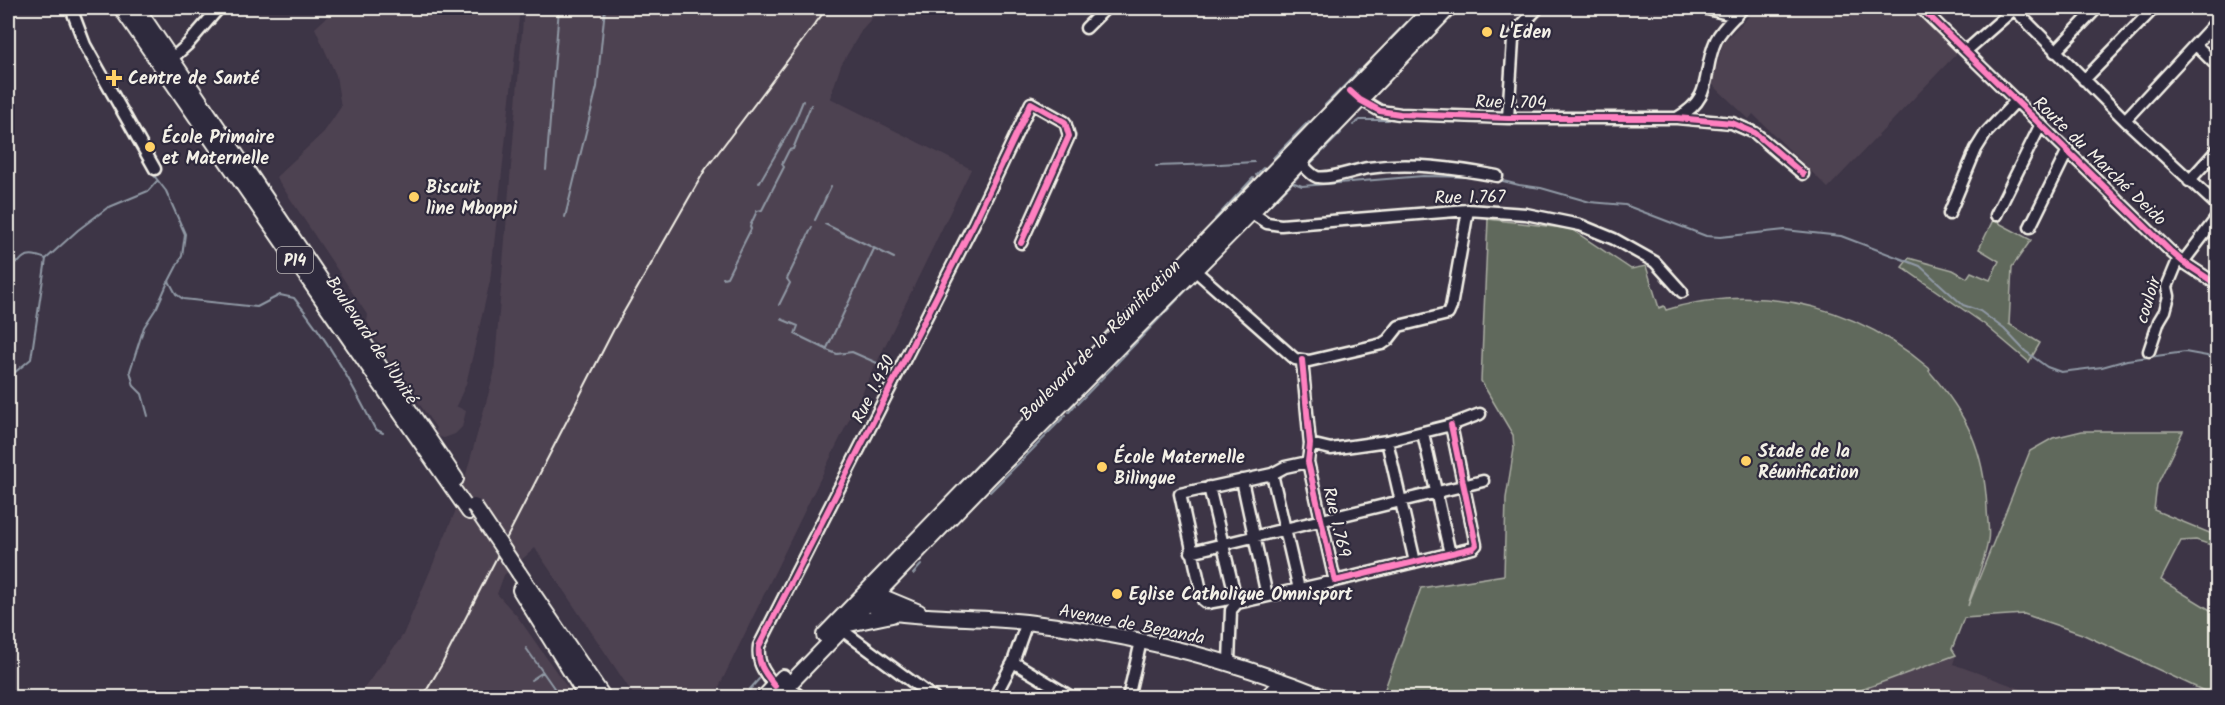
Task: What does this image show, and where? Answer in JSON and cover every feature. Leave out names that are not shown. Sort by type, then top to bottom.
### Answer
[{"type":"main road","name":"Boulevard de l'Unité","points":[[121,8],[167,62]]},
{"type":"main road","name":"Boulevard de l'Unité","points":[[137,8],[167,62],[516,576],[587,698]]},
{"type":"main road","points":[[1246,209],[1355,95],[1432,8]]},
{"type":"main road","name":"Boulevard de la Réunification","points":[[780,687],[844,628],[868,596],[896,574],[1246,209],[1300,162],[1355,95],[1449,8]]},
{"type":"main road","points":[[763,698],[780,687],[1190,266]]},
{"type":"main road","points":[[844,628],[901,609],[896,574]]},
{"type":"main road","name":"P14","points":[[516,576],[604,698]]},
{"type":"main road","name":"Avenue de Bepanda","points":[[868,596],[882,611],[901,609],[924,615],[1028,622],[1141,641],[1230,662],[1327,698]]},
{"type":"street","points":[[71,8],[85,45],[155,169]]},
{"type":"street","points":[[167,62],[187,45],[219,8]]},
{"type":"street","points":[[1086,28],[1106,8]]},
{"type":"street","points":[[1508,118],[1513,40],[1520,27],[1538,8]]},
{"type":"street","points":[[1703,8],[1739,12]]},
{"type":"street","name":"Route du Marché Deido","points":[[1921,8],[2181,260],[2217,285]]},
{"type":"street","points":[[1966,51],[2014,8],[2055,52],[2217,206]]},
{"type":"street","points":[[2055,52],[2097,8]]},
{"type":"street","points":[[2084,80],[2154,8]]},
{"type":"street","points":[[1677,118],[1692,109],[1703,94],[1716,41],[1724,28],[1739,12]]},
{"type":"street","points":[[2125,120],[2217,20]]},
{"type":"street","points":[[2196,45],[2217,67]]},
{"type":"street","name":"Rue 1.704","points":[[1355,95],[1389,113],[1508,118],[1677,118],[1732,123],[1755,133],[1803,174]]},
{"type":"street","points":[[1949,214],[1976,149],[1999,117],[2017,100]]},
{"type":"street","name":"Rue 1.430","points":[[780,687],[760,667],[759,646],[974,223],[1030,103],[1065,122],[1069,136],[1021,243]]},
{"type":"street","points":[[1996,215],[2041,124]]},
{"type":"street","points":[[2189,181],[2217,149]]},
{"type":"street","points":[[2030,227],[2068,150]]},
{"type":"street","points":[[1300,162],[1311,173],[1319,177],[1368,168],[1413,165],[1436,166],[1497,176]]},
{"type":"street","name":"Rue 1.767","points":[[1246,209],[1267,223],[1281,225],[1468,210],[1526,213],[1580,225],[1614,239],[1655,262],[1682,292]]},
{"type":"street","points":[[1190,266],[1295,359],[1302,360],[1375,346],[1388,340],[1400,326],[1448,314],[1468,210]]},
{"type":"street","name":"couloir","points":[[2149,351],[2159,321],[2165,311],[2169,296],[2167,287],[2181,260],[2217,216]]},
{"type":"street","name":"Rue 1.769","points":[[1302,360],[1310,444],[1308,462],[1335,580],[1473,549],[1476,545],[1464,486]]},
{"type":"street","points":[[1310,444],[1331,449],[1387,441],[1451,425],[1480,414]]},
{"type":"street","points":[[1451,425],[1464,486]]},
{"type":"street","points":[[1423,433],[1450,554]]},
{"type":"street","points":[[1387,441],[1415,562]]},
{"type":"street","points":[[1308,462],[1285,467],[1272,474],[1180,494],[1191,552],[1204,602],[1267,596],[1335,580]]},
{"type":"street","points":[[1272,474],[1299,589]]},
{"type":"street","points":[[1242,480],[1267,596]]},
{"type":"street","points":[[1191,552],[1483,481]]},
{"type":"street","points":[[1209,487],[1221,545],[1236,600],[1231,610],[1230,662]]},
{"type":"street","points":[[994,698],[1013,662],[1028,622]]},
{"type":"street","points":[[844,628],[934,698]]},
{"type":"street","points":[[1128,698],[1141,641]]},
{"type":"street","points":[[1013,662],[1073,698]]},
{"type":"street","points":[[1263,698],[1283,680]]},
{"type":"street","points":[[780,687],[802,698]]},
{"type":"shaded area","points":[[337,8],[520,8],[490,281],[466,384],[456,406],[466,411],[462,427],[455,434],[444,438],[436,436],[436,428],[378,344],[367,321],[368,316],[276,177],[324,132],[341,107],[336,75],[315,28]]},
{"type":"shaded area","points":[[524,8],[881,8],[863,28],[841,65],[830,98],[971,169],[714,697],[635,697],[535,548],[504,575],[497,594],[517,616],[574,697],[357,698],[403,635],[456,510],[494,374]]},
{"type":"shaded area","points":[[1757,8],[1913,8],[1958,52],[1828,188],[1753,114],[1749,119],[1712,84],[1723,43]]},
{"type":"shaded area","points":[[1956,655],[1953,664],[2043,697],[1842,698]]},
{"type":"green space","name":"Stade de la Réunification","points":[[1488,219],[1571,229],[1631,269],[1646,266],[1659,308],[1664,306],[1666,310],[1725,299],[1782,301],[1809,306],[1835,313],[1884,336],[1930,369],[1929,371],[1963,418],[1982,468],[1989,528],[1988,540],[1968,606],[2030,451],[2053,438],[2082,431],[2183,431],[2157,485],[2154,510],[2217,536],[2217,547],[2196,540],[2181,541],[2161,580],[2217,614],[2217,697],[2082,634],[2024,614],[1964,618],[1952,649],[1956,655],[1842,697],[1382,697],[1421,588],[1504,575],[1506,498],[1514,449],[1513,435],[1481,381]]},
{"type":"green space","points":[[1993,220],[2031,240],[2012,267],[2009,324],[2040,343],[2029,362],[1984,324],[1902,267],[1909,258],[1953,270],[1967,278],[1971,272],[1990,280],[1999,261],[1979,249]]},
{"type":"waterway","points":[[181,43],[212,8]]},
{"type":"waterway","points":[[546,170],[559,8]]},
{"type":"waterway","points":[[565,217],[597,87],[605,8]]},
{"type":"waterway","points":[[1389,40],[1421,8]]},
{"type":"waterway","points":[[1452,14],[1459,8]]},
{"type":"waterway","points":[[1348,82],[1359,70]]},
{"type":"waterway","points":[[2153,99],[2170,80]]},
{"type":"waterway","points":[[1325,105],[1347,83]]},
{"type":"waterway","points":[[759,183],[794,123],[803,101]]},
{"type":"waterway","points":[[723,278],[727,277],[751,229],[750,226],[757,211],[762,210],[784,167],[782,164],[789,150],[793,149],[811,105]]},
{"type":"waterway","points":[[1353,125],[1360,120],[1388,120]]},
{"type":"waterway","points":[[1273,158],[1309,121]]},
{"type":"waterway","points":[[1418,121],[1426,121]]},
{"type":"waterway","points":[[1430,121],[1443,121]]},
{"type":"waterway","points":[[1322,152],[1341,133]]},
{"type":"waterway","points":[[1309,165],[1320,154]]},
{"type":"waterway","points":[[1220,164],[1254,162]]},
{"type":"waterway","points":[[1156,166],[1218,164]]},
{"type":"waterway","points":[[1256,175],[1263,168]]},
{"type":"waterway","points":[[1295,180],[1303,171]]},
{"type":"waterway","points":[[152,173],[166,191],[185,234],[182,256],[169,281],[176,294],[183,299],[257,307],[280,295],[294,298],[338,361],[375,429],[383,433]]},
{"type":"waterway","points":[[1292,182],[1302,186],[1423,176],[1472,177]]},
{"type":"waterway","points":[[1240,192],[1253,178]]},
{"type":"waterway","points":[[1499,180],[1541,188],[1590,202],[1625,205],[1706,236],[1720,237],[1785,230],[1841,236],[1920,266],[1963,305],[1980,311],[2004,329],[2025,351],[2047,367],[2061,372],[2185,352],[2218,358]]},
{"type":"waterway","points":[[2199,180],[2218,196]]},
{"type":"waterway","points":[[8,378],[31,359],[46,259],[107,208],[148,191],[157,181]]},
{"type":"waterway","points":[[1263,212],[1291,184]]},
{"type":"waterway","points":[[815,220],[831,187]]},
{"type":"waterway","points":[[1215,219],[1239,193]]},
{"type":"waterway","points":[[1202,273],[1254,219]]},
{"type":"waterway","points":[[825,224],[894,258]]},
{"type":"waterway","points":[[779,305],[790,283],[787,279],[812,227]]},
{"type":"waterway","points":[[827,348],[874,249]]},
{"type":"waterway","points":[[8,263],[19,262],[28,256],[46,259]]},
{"type":"waterway","points":[[1115,365],[1198,278]]},
{"type":"waterway","points":[[148,416],[142,394],[134,386],[130,371],[144,327],[157,307],[168,282]]},
{"type":"waterway","points":[[1136,300],[1147,288]]},
{"type":"waterway","points":[[781,319],[798,326],[795,334],[826,349]]},
{"type":"waterway","points":[[1033,408],[1114,324]]},
{"type":"waterway","points":[[827,350],[837,354],[852,352],[877,363]]},
{"type":"waterway","points":[[1078,403],[1113,367]]},
{"type":"waterway","points":[[1069,412],[1075,405]]},
{"type":"waterway","points":[[960,483],[1032,409]]},
{"type":"waterway","points":[[1046,435],[1066,415]]},
{"type":"waterway","points":[[990,492],[1045,437]]},
{"type":"waterway","points":[[913,574],[921,565]]},
{"type":"waterway","points":[[526,648],[561,698]]},
{"type":"waterway","points":[[531,680],[543,672]]},
{"type":"waterway","points":[[742,698],[759,679]]},
{"type":"waterway","points":[[1865,698],[1878,691]]},
{"type":"railway","points":[[422,698],[441,666],[614,329],[705,170],[827,8]]},
{"type":"cycle path","points":[[1921,8],[2170,251],[2218,285]]},
{"type":"cycle path","points":[[1350,91],[1360,100],[1380,111],[1400,114],[1508,118],[1677,118],[1732,123],[1755,133],[1803,174]]},
{"type":"cycle path","points":[[775,686],[762,667],[759,646],[974,223],[1031,103],[1065,122],[1069,136],[1021,243]]},
{"type":"cycle path","points":[[1302,360],[1310,444],[1308,462],[1335,581],[1473,548],[1476,545],[1451,425]]},
{"type":"place","name":"L'Eden","points":[[1487,32]]},
{"type":"place","name":"Centre de Santé","points":[[114,78]]},
{"type":"place","name":"École Primaire et Maternelle","points":[[150,147]]},
{"type":"place","name":"Biscuit line Mboppi","points":[[414,197]]},
{"type":"place","name":"Stade de la Réunification","points":[[1746,461]]},
{"type":"place","name":"École Maternelle Bilingue","points":[[1102,467]]},
{"type":"place","name":"Eglise Catholique Omnisport","points":[[1117,594]]}]
